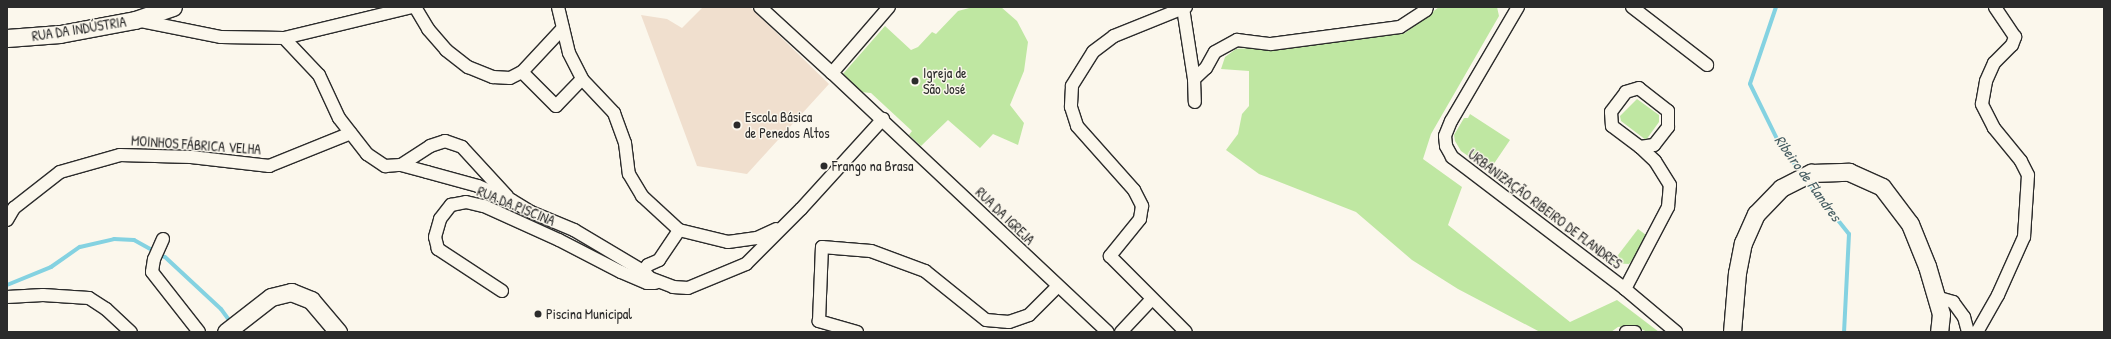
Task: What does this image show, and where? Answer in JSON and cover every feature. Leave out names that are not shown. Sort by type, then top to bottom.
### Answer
[{"type":"main road","name":"RUA DA INDÚSTRIA","points":[[7,38],[60,34],[135,20],[173,7]]},
{"type":"main road","points":[[1729,329],[1743,243],[1756,214],[1781,188],[1811,173],[1849,172],[1882,187],[1910,224],[1941,314],[1938,332]]},
{"type":"main road","points":[[230,329],[271,297],[291,292],[304,295],[311,300],[338,332]]},
{"type":"street","points":[[135,20],[221,36],[284,38],[375,11],[412,7]]},
{"type":"street","points":[[415,7],[428,29],[446,50],[468,67],[493,77],[510,78],[522,72],[563,28]]},
{"type":"street","points":[[558,7],[569,53],[582,79],[614,114],[625,143],[629,174],[642,196],[679,230],[728,242],[757,238],[783,226]]},
{"type":"street","name":"RUA DA IGREJA","points":[[760,7],[883,119],[1057,287],[1108,332]]},
{"type":"street","points":[[832,73],[889,7]]},
{"type":"street","points":[[1194,80],[1206,68],[1215,52],[1237,40],[1271,44],[1400,27],[1426,10],[1427,7]]},
{"type":"street","name":"URBANIZAÇÃO RIBEIRO DE FLANDRES","points":[[1518,7],[1451,121],[1445,136],[1446,146],[1452,157],[1625,289],[1676,332]]},
{"type":"street","points":[[1632,7],[1707,65]]},
{"type":"street","points":[[1977,332],[1998,295],[2024,237],[2028,175],[2021,161],[1994,128],[1982,104],[1986,81],[1994,63],[2012,45],[2015,37],[1995,7]]},
{"type":"street","points":[[1186,332],[1110,256],[1140,219],[1142,206],[1134,190],[1094,149],[1077,126],[1071,107],[1072,86],[1093,52],[1114,36],[1184,8],[1194,80],[1195,102]]},
{"type":"street","points":[[284,38],[319,75],[339,118],[368,154],[385,166],[400,166],[478,186],[511,200],[531,212],[574,230],[643,271],[650,278],[662,283],[688,288],[735,270],[746,264],[883,119]]},
{"type":"street","points":[[522,72],[556,106],[582,79]]},
{"type":"street","points":[[1625,289],[1668,207],[1670,185],[1655,161],[1640,147],[1612,126],[1611,112],[1626,92],[1639,88],[1668,111],[1668,127],[1654,145],[1640,147]]},
{"type":"street","name":"MOINHOS FÁBRICA VELHA","points":[[7,220],[14,208],[60,172],[120,155],[191,157],[269,166],[351,133]]},
{"type":"street","points":[[400,166],[430,146],[445,142],[450,143],[462,147],[511,200]]},
{"type":"street","name":"RUA DA PISCINA","points":[[502,291],[438,249],[435,236],[438,225],[444,212],[451,205],[466,202],[484,206],[560,240],[621,272],[647,283],[662,283]]},
{"type":"street","points":[[643,271],[648,265],[659,260],[679,230]]},
{"type":"street","points":[[163,239],[154,259],[152,272],[199,332]]},
{"type":"street","points":[[857,332],[821,327],[822,247],[871,251],[925,271],[986,320],[1009,322],[1029,314],[1057,287]]},
{"type":"street","points":[[7,297],[43,295],[89,298],[106,309],[131,332]]},
{"type":"street","points":[[1936,297],[1953,302],[1964,318],[1968,332]]},
{"type":"street","points":[[1121,332],[1152,299]]},
{"type":"street","points":[[1626,332],[1635,332]]},
{"type":"shaded area","name":"Escola Básica de Penedos Altos","points":[[703,7],[750,7],[829,84],[747,174],[697,166],[641,15],[667,19],[682,28]]},
{"type":"green space","points":[[973,7],[1001,7],[1017,21],[1028,42],[1024,71],[1010,105],[1024,123],[1018,145],[993,134],[980,148],[948,120],[921,146],[909,135],[912,131],[871,93],[861,92],[842,75],[885,26],[911,50],[918,47],[932,32],[936,34],[958,11]]},
{"type":"green space","points":[[1439,7],[1497,7],[1499,16],[1431,134],[1423,159],[1462,187],[1448,225],[1570,322],[1617,300],[1659,332],[1647,332],[1634,325],[1618,327],[1611,332],[1540,332],[1458,289],[1412,260],[1356,212],[1259,174],[1226,150],[1238,134],[1242,114],[1249,106],[1249,71],[1221,69],[1225,57],[1236,49],[1349,41],[1405,33]]},
{"type":"green space","points":[[1637,99],[1659,115],[1659,122],[1646,140],[1621,121],[1620,116]]},
{"type":"green space","points":[[1470,114],[1510,140],[1491,168],[1472,154],[1468,156],[1461,151],[1455,141],[1454,135],[1464,118],[1468,118]]},
{"type":"green space","points":[[1638,229],[1650,238],[1629,264],[1612,263]]},
{"type":"waterway","name":"Ribeiro de Flandres","points":[[1776,7],[1750,84],[1778,141],[1801,173]]},
{"type":"waterway","name":"Ribeiro de Flandres","points":[[1806,180],[1849,234],[1844,332]]},
{"type":"waterway","points":[[7,285],[51,267],[80,247],[114,239],[134,240],[165,257],[221,309],[232,324]]},
{"type":"place","name":"Igreja de São José","points":[[915,81]]},
{"type":"place","name":"Escola Básica de Penedos Altos","points":[[737,125]]},
{"type":"place","name":"Frango na Brasa","points":[[824,166]]},
{"type":"place","name":"Piscina Municipal","points":[[538,314]]}]
